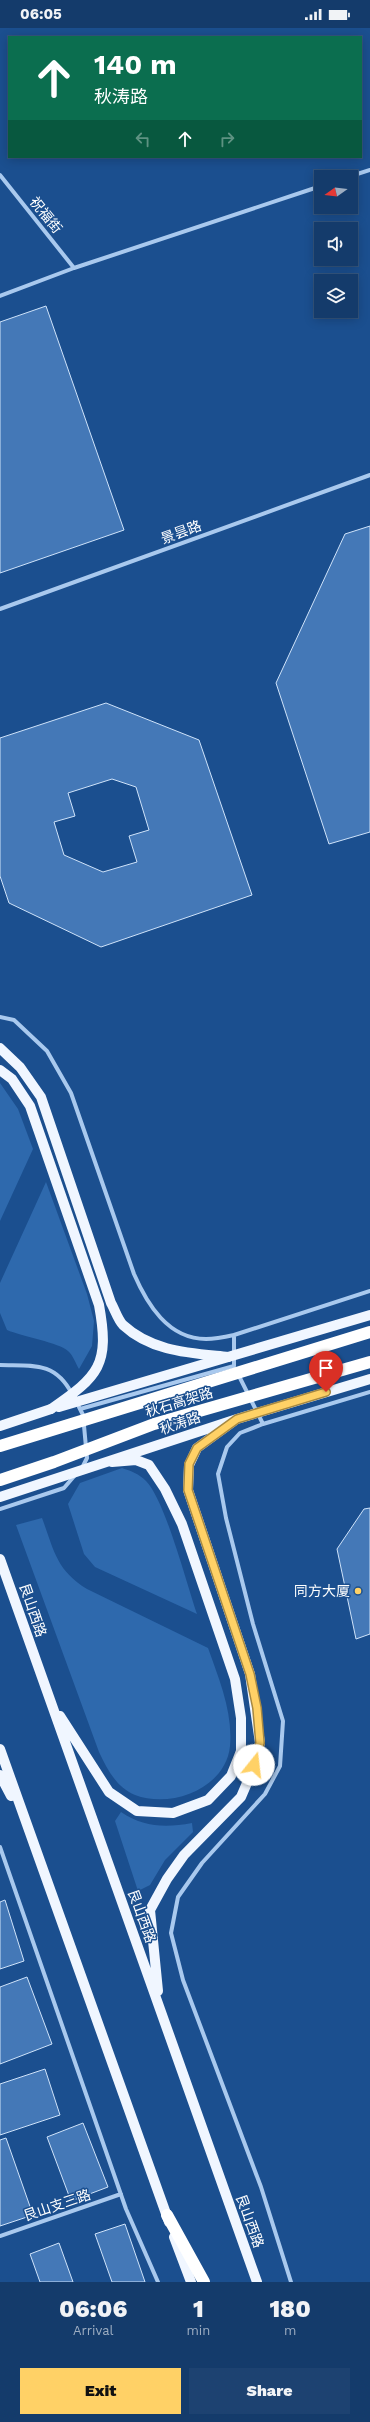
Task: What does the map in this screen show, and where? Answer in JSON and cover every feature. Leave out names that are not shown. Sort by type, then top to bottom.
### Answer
[{"type":"highway","name":"秋石高架路","points":[[0,1446],[370,1332]]},
{"type":"highway","name":"秋石高架路","points":[[0,1480],[54,1462],[154,1424],[370,1362]]},
{"type":"highway","points":[[167,2215],[204,2282]]},
{"type":"main road","points":[[0,1048],[20,1067],[41,1097],[111,1303],[123,1324],[149,1342],[173,1350],[232,1362]]},
{"type":"main road","points":[[0,1070],[12,1079],[30,1106],[99,1305],[104,1334],[102,1356],[94,1372],[83,1387],[51,1409]]},
{"type":"main road","points":[[0,1426],[51,1409],[232,1362],[370,1315]]},
{"type":"main road","name":"秋涛路","points":[[0,1497],[237,1419],[370,1379]]},
{"type":"main road","points":[[160,2007],[150,1910],[167,1879],[184,1855],[241,1797],[250,1776],[260,1743],[257,1708],[250,1674],[188,1490],[189,1464],[197,1448],[237,1419]]},
{"type":"main road","points":[[51,1702],[109,1792],[137,1811],[174,1813],[208,1800],[231,1776],[241,1751],[241,1718],[235,1679],[182,1524],[165,1489],[149,1465],[136,1460],[106,1463]]},
{"type":"main road","name":"艮山西路","points":[[0,1559],[257,2282]]},
{"type":"main road","points":[[0,1748],[191,2282]]},
{"type":"main road","points":[[0,1775],[27,1825]]},
{"type":"street","points":[[358,174],[370,170]]},
{"type":"street","name":"祝福街","points":[[0,175],[74,268]]},
{"type":"street","points":[[0,296],[74,268],[314,188]]},
{"type":"street","name":"景昙路","points":[[0,609],[370,475]]},
{"type":"street","points":[[0,1016],[14,1020],[47,1051],[71,1093],[134,1274],[146,1301],[163,1322],[183,1334],[205,1339],[234,1335],[370,1291]]},
{"type":"street","points":[[234,1335],[232,1362],[263,1424]]},
{"type":"street","points":[[80,1408],[232,1362]]},
{"type":"street","points":[[0,1366],[45,1366],[66,1382],[83,1416],[87,1458],[64,1488],[0,1509]]},
{"type":"street","points":[[83,1416],[236,1372]]},
{"type":"street","points":[[291,2282],[261,2187],[183,1980],[171,1933],[178,1897],[202,1863],[265,1794],[280,1766],[283,1721],[253,1624],[226,1518],[218,1474],[227,1447],[240,1433],[263,1424],[370,1392]]},
{"type":"street","points":[[0,1847],[121,2194],[158,2282]]},
{"type":"street","name":"艮山支三路","points":[[0,2236],[121,2194]]},
{"type":"shaded area","points":[[0,1083],[18,1109],[33,1149],[0,1221]]},
{"type":"shaded area","points":[[46,1182],[87,1294],[94,1321],[92,1346],[79,1369],[71,1355],[64,1348],[49,1342],[7,1330],[0,1313],[0,1283]]},
{"type":"shaded area","points":[[122,1468],[141,1476],[153,1491],[161,1506],[197,1614],[95,1567],[84,1554],[68,1504],[80,1483]]},
{"type":"shaded area","points":[[42,1518],[57,1558],[62,1567],[77,1582],[87,1589],[208,1648],[221,1684],[227,1708],[230,1746],[226,1761],[219,1773],[208,1784],[195,1792],[180,1797],[165,1799],[150,1799],[135,1795],[128,1792],[117,1782],[105,1765],[16,1525]]},
{"type":"shaded area","points":[[121,1812],[138,1821],[155,1825],[173,1826],[192,1823],[193,1832],[165,1860],[150,1885],[138,1891],[115,1821]]},
{"type":"building","points":[[46,306],[124,530],[0,573],[0,322]]},
{"type":"building","points":[[370,526],[370,832],[329,844],[276,683],[345,534]]},
{"type":"building","points":[[106,703],[199,740],[252,895],[101,947],[9,903],[0,876],[0,738]],"holes":[[[112,779],[136,787],[149,830],[129,836],[137,862],[103,872],[64,855],[54,822],[75,816],[68,793]]]},
{"type":"building","name":"同方大厦","points":[[370,1508],[370,1634],[356,1639],[337,1549],[364,1509]]},
{"type":"building","points":[[5,1900],[24,1961],[0,1969],[0,1902]]},
{"type":"building","points":[[27,1977],[52,2044],[0,2064],[0,1987]]},
{"type":"building","points":[[45,2069],[60,2115],[0,2135],[0,2084]]},
{"type":"building","points":[[83,2123],[108,2187],[71,2201],[47,2137]]},
{"type":"building","points":[[6,2138],[33,2215],[0,2226],[0,2140]]},
{"type":"building","points":[[125,2224],[145,2282],[112,2282],[95,2234]]},
{"type":"building","points":[[59,2243],[73,2282],[40,2282],[30,2254]]},
{"type":"place","name":"同方大厦","points":[[358,1591]]},
{"type":"route","points":[[254,1765],[260,1743],[257,1708],[250,1674],[188,1490],[189,1464],[197,1448],[237,1419],[326,1392]]}]
